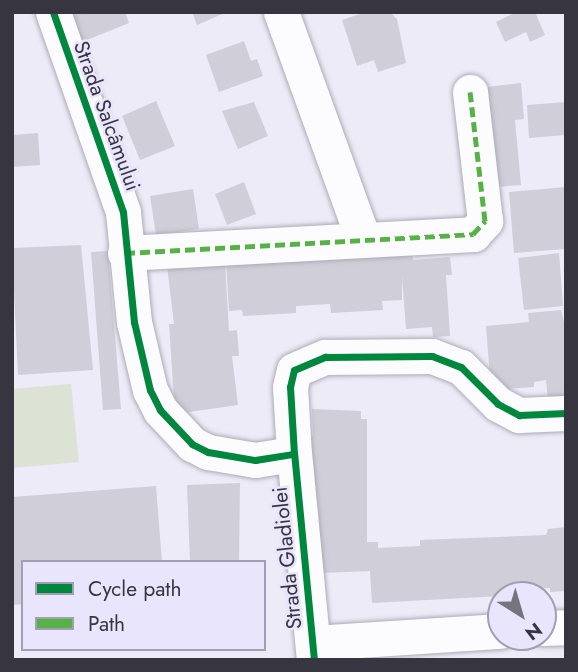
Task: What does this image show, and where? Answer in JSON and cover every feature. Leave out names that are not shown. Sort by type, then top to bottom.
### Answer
[{"type":"street","name":"Strada Salcâmului","points":[[53,12],[123,212],[125,253],[145,372],[160,411],[192,444],[208,452],[255,460],[294,454]]},
{"type":"street","points":[[281,12],[363,239]]},
{"type":"street","points":[[125,253],[474,234],[485,221],[470,92]]},
{"type":"street","name":"Strada Gladiolei","points":[[314,651],[294,454],[290,387],[294,370],[325,357],[432,356],[461,366],[498,404],[519,415],[566,413]]},
{"type":"street","points":[[314,651],[487,632]]},
{"type":"shaded area","points":[[71,384],[79,462],[12,468],[12,389]]},
{"type":"building","points":[[125,12],[129,23],[82,42],[71,14]]},
{"type":"building","points":[[192,12],[227,12],[197,25]]},
{"type":"building","points":[[366,12],[390,12],[397,19],[406,63],[378,72],[374,60],[357,66],[342,20]]},
{"type":"building","points":[[516,12],[535,12],[545,35],[530,42],[526,32],[505,42],[496,22]]},
{"type":"building","points":[[244,41],[251,61],[257,59],[263,76],[219,92],[206,55]]},
{"type":"building","points":[[521,83],[524,119],[515,120],[521,185],[496,187],[487,87]]},
{"type":"building","points":[[156,101],[175,146],[140,160],[122,116]]},
{"type":"building","points":[[254,102],[268,136],[238,149],[222,111]]},
{"type":"building","points":[[566,102],[566,135],[529,138],[527,105]]},
{"type":"building","points":[[38,133],[40,165],[12,167],[12,135]]},
{"type":"building","points":[[244,182],[256,214],[227,225],[215,194]]},
{"type":"building","points":[[566,187],[566,249],[514,253],[509,192]]},
{"type":"building","points":[[193,189],[199,229],[156,235],[150,196]]},
{"type":"building","points":[[81,245],[93,370],[18,375],[12,248]]},
{"type":"building","points":[[108,251],[121,409],[103,410],[91,252]]},
{"type":"building","points":[[559,253],[563,306],[524,310],[518,258]]},
{"type":"building","points":[[412,254],[413,260],[450,257],[452,275],[446,275],[450,336],[433,337],[432,327],[406,329],[402,276],[402,300],[382,301],[383,310],[331,313],[330,304],[296,306],[296,313],[243,316],[242,310],[229,311],[226,260]]},
{"type":"building","points":[[225,262],[229,331],[237,330],[239,356],[232,356],[238,405],[175,414],[169,324],[174,324],[167,266]]},
{"type":"building","points":[[561,310],[566,330],[566,398],[548,400],[546,380],[534,382],[534,387],[491,390],[486,326],[529,322],[528,313]]},
{"type":"building","points":[[312,409],[361,411],[361,419],[367,419],[367,542],[378,542],[378,548],[420,546],[420,540],[546,535],[548,529],[566,527],[566,591],[557,592],[557,581],[487,581],[487,597],[372,603],[370,571],[320,573],[308,436],[313,436]]},
{"type":"building","points":[[240,483],[239,560],[190,560],[187,485]]},
{"type":"building","points":[[156,486],[162,560],[21,560],[21,604],[12,605],[12,497]]},
{"type":"marked path","points":[[125,253],[473,234],[485,221],[470,92]]},
{"type":"cycle path","points":[[53,12],[123,212],[134,322],[150,390],[160,410],[192,444],[208,452],[255,460],[294,454]]},
{"type":"cycle path","points":[[314,660],[294,454],[290,387],[294,370],[325,357],[432,356],[461,367],[498,404],[519,415],[566,413]]}]
